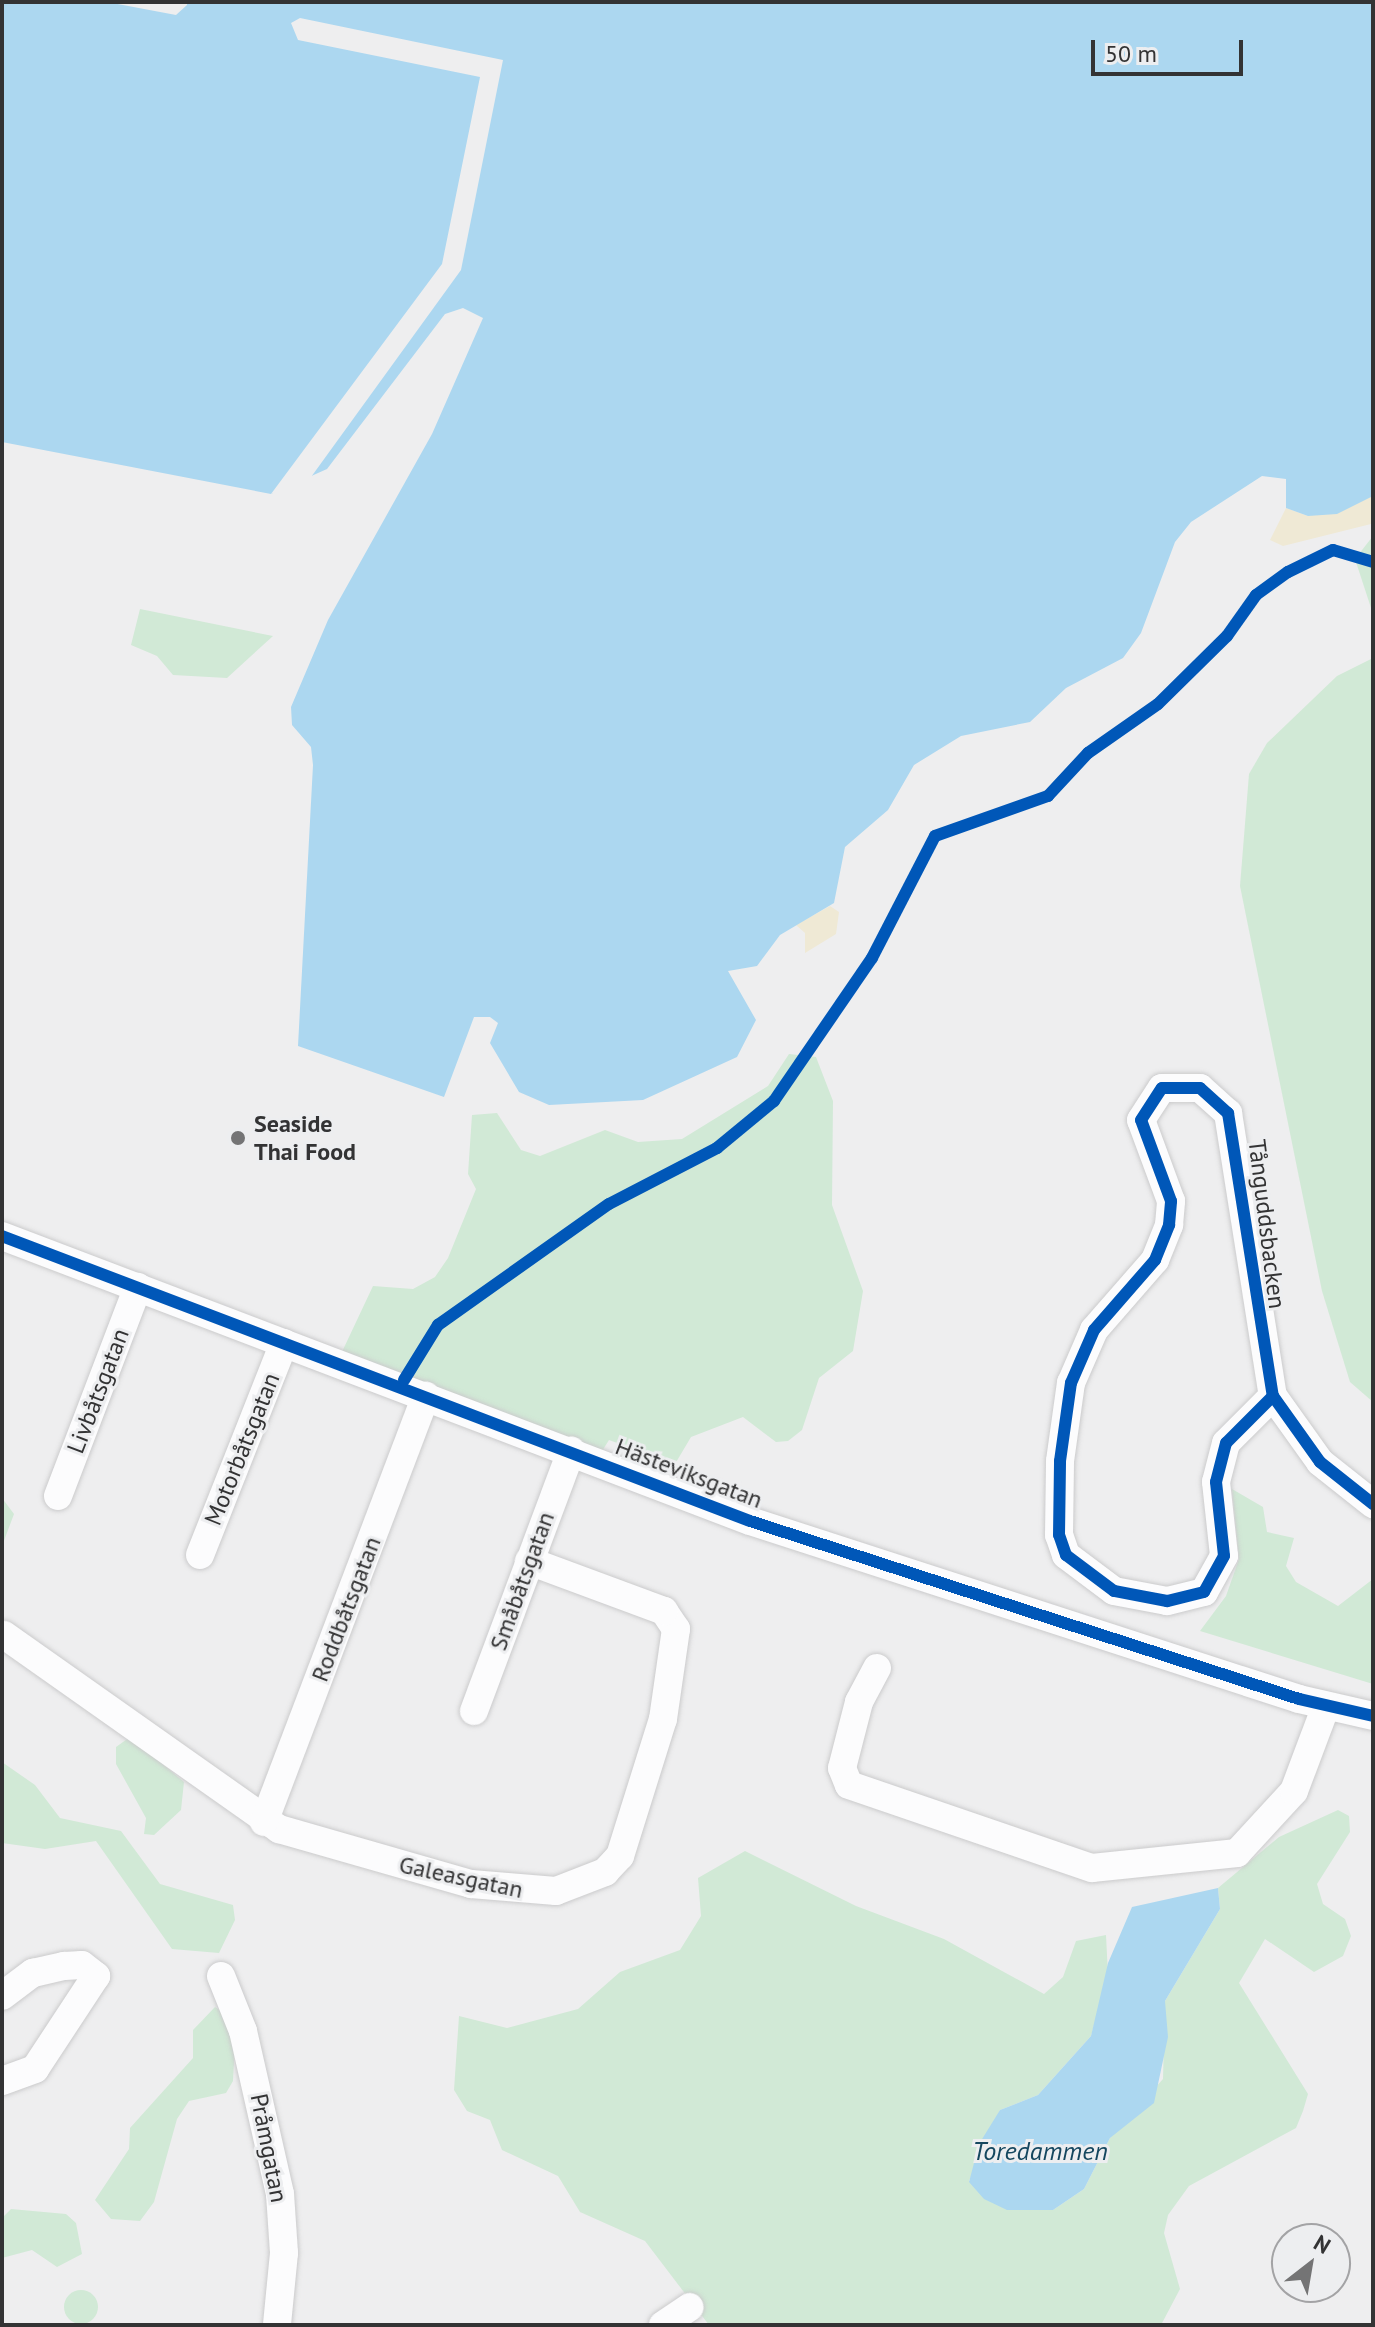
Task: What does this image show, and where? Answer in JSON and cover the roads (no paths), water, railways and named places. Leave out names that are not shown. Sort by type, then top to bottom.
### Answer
[{"type":"street","name":"Tånguddsbacken","points":[[1273,1396],[1226,1443],[1216,1482],[1224,1556],[1204,1592],[1167,1601],[1114,1591],[1084,1575],[1066,1555],[1059,1508],[1069,1394],[1094,1330],[1166,1243],[1171,1201],[1141,1120],[1147,1101],[1171,1085],[1200,1088],[1228,1113],[1273,1396],[1320,1462],[1373,1504]]},
{"type":"street","name":"Hästeviksgatan","points":[[2,1236],[750,1521],[1326,1706],[1373,1716]]},
{"type":"street","name":"Livbåtsgatan","points":[[58,1496],[138,1287]]},
{"type":"street","name":"Motorbåtsgatan","points":[[200,1555],[284,1343]]},
{"type":"street","name":"Roddbåtsgatan","points":[[264,1822],[426,1396]]},
{"type":"street","name":"Småbåtsgatan","points":[[474,1711],[571,1451]]},
{"type":"street","name":"Galeasgatan","points":[[4,1635],[264,1822],[515,1893],[576,1886],[613,1865],[663,1719],[676,1629],[664,1611],[529,1561]]},
{"type":"street","points":[[877,1668],[859,1702],[842,1768],[849,1785],[1092,1868],[1226,1856],[1248,1845],[1302,1778],[1326,1706]]},
{"type":"street","points":[[2,1996],[33,1973],[64,1966],[82,1965],[96,1976],[35,2069],[2,2081]]},
{"type":"street","name":"Pråmgatan","points":[[221,1976],[243,2031],[280,2194],[284,2253],[277,2325]]},
{"type":"street","points":[[663,2325],[690,2307]]},
{"type":"water","points":[[2,2],[1373,2],[1373,496],[1337,514],[1308,516],[1286,508],[1286,479],[1262,476],[1191,522],[1175,542],[1141,633],[1123,658],[1066,688],[1030,722],[961,736],[914,765],[888,810],[845,847],[834,903],[780,935],[757,966],[728,971],[756,1020],[737,1057],[643,1100],[549,1105],[519,1092],[490,1043],[498,1023],[490,1017],[474,1017],[444,1097],[298,1046],[313,765],[311,747],[292,725],[291,707],[328,620],[432,434],[483,318],[463,308],[445,314],[327,469],[271,494],[2,442]]},
{"type":"water","name":"Toredammen","points":[[1218,1888],[1220,1909],[1165,2001],[1168,2037],[1154,2103],[1110,2138],[1084,2189],[1053,2210],[1007,2210],[984,2199],[969,2182],[979,2144],[1000,2110],[1038,2095],[1091,2036],[1108,1963],[1132,1907]]},
{"type":"place","name":"Seaside Thai Food","points":[[238,1138]]}]
